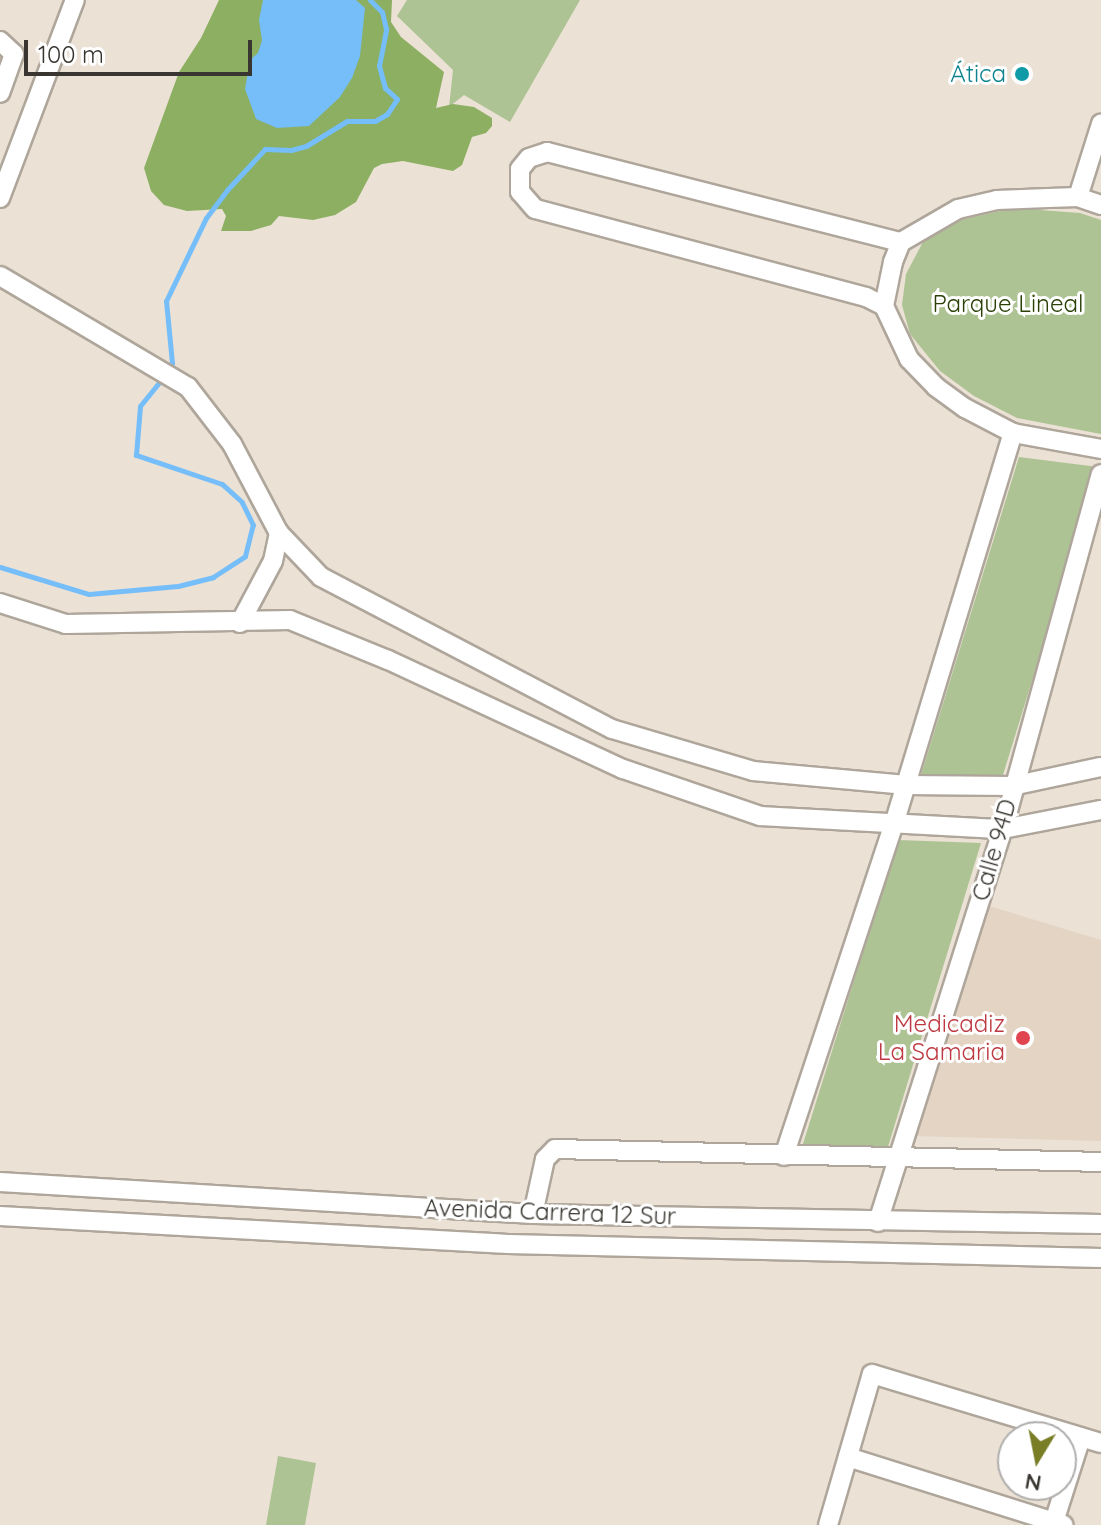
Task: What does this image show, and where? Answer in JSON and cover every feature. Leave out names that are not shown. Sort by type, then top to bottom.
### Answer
[{"type":"street","points":[[0,198],[75,0]]},
{"type":"street","points":[[0,41],[14,54],[0,93]]},
{"type":"street","points":[[1078,197],[1101,124]]},
{"type":"street","points":[[884,306],[866,297],[535,209],[520,192],[520,169],[529,158],[547,152],[901,242]]},
{"type":"street","points":[[1101,205],[1078,197],[997,200],[958,209],[901,242],[893,262],[884,306],[909,359],[936,387],[965,408],[1013,433],[1101,449]]},
{"type":"street","points":[[0,276],[188,387],[232,444],[279,533],[321,577],[612,729],[753,771],[906,785],[1012,786],[1101,767]]},
{"type":"street","points":[[784,1156],[894,824],[1013,433]]},
{"type":"street","name":"Calle 94D","points":[[878,1222],[1003,829],[1012,786],[1101,474]]},
{"type":"street","points":[[240,623],[273,561],[279,533]]},
{"type":"street","points":[[0,603],[66,624],[290,620],[388,660],[623,769],[760,816],[1003,829],[1101,810]]},
{"type":"street","points":[[533,1214],[545,1159],[555,1149],[898,1160],[1101,1162]]},
{"type":"street","name":"Avenida Carrera 12 Sur","points":[[0,1182],[533,1214],[1101,1224]]},
{"type":"street","name":"Avenida Carrera 12 Sur","points":[[0,1216],[508,1244],[1101,1258]]},
{"type":"street","points":[[828,1525],[872,1374],[1101,1443]]},
{"type":"street","points":[[848,1457],[1057,1524],[1081,1437]]},
{"type":"shaded area","name":"Medicadiz La Samaria","points":[[989,906],[1101,940],[1101,1141],[912,1136]]},
{"type":"green space","points":[[219,0],[392,0],[391,22],[401,37],[444,72],[436,108],[453,104],[474,107],[492,118],[492,126],[486,133],[472,137],[462,165],[453,171],[403,161],[374,168],[356,202],[335,215],[313,220],[279,216],[271,225],[251,231],[221,231],[226,216],[222,209],[187,211],[164,205],[151,191],[144,168],[179,72],[201,38]]},
{"type":"green space","points":[[407,0],[580,0],[510,122],[464,95],[449,107],[453,70],[397,16]]},
{"type":"green space","name":"Parque Lineal","points":[[1014,208],[1080,213],[1101,220],[1101,434],[1017,418],[974,396],[940,371],[910,334],[902,305],[906,274],[924,240],[951,222]]},
{"type":"green space","points":[[1019,457],[1098,467],[1002,778],[921,775]]},
{"type":"green space","points":[[898,840],[981,843],[887,1150],[802,1147]]},
{"type":"green space","points":[[278,1456],[316,1463],[305,1525],[266,1525]]},
{"type":"water","points":[[263,0],[356,0],[365,8],[360,56],[352,78],[340,97],[309,126],[277,128],[256,119],[245,89],[250,60],[258,53],[262,40],[259,20]]},
{"type":"waterway","points":[[168,370],[172,363],[166,301],[206,218],[227,190],[265,149],[291,150],[306,146],[347,121],[375,121],[387,114],[397,99],[385,88],[379,66],[386,29],[382,12],[370,0]]},
{"type":"waterway","points":[[0,567],[89,594],[178,586],[213,577],[245,556],[253,525],[242,502],[222,484],[136,455],[140,406],[162,379]]},
{"type":"place","name":"Ática","points":[[1022,74]]},
{"type":"place","name":"Medicadiz La Samaria","points":[[1023,1038]]}]
